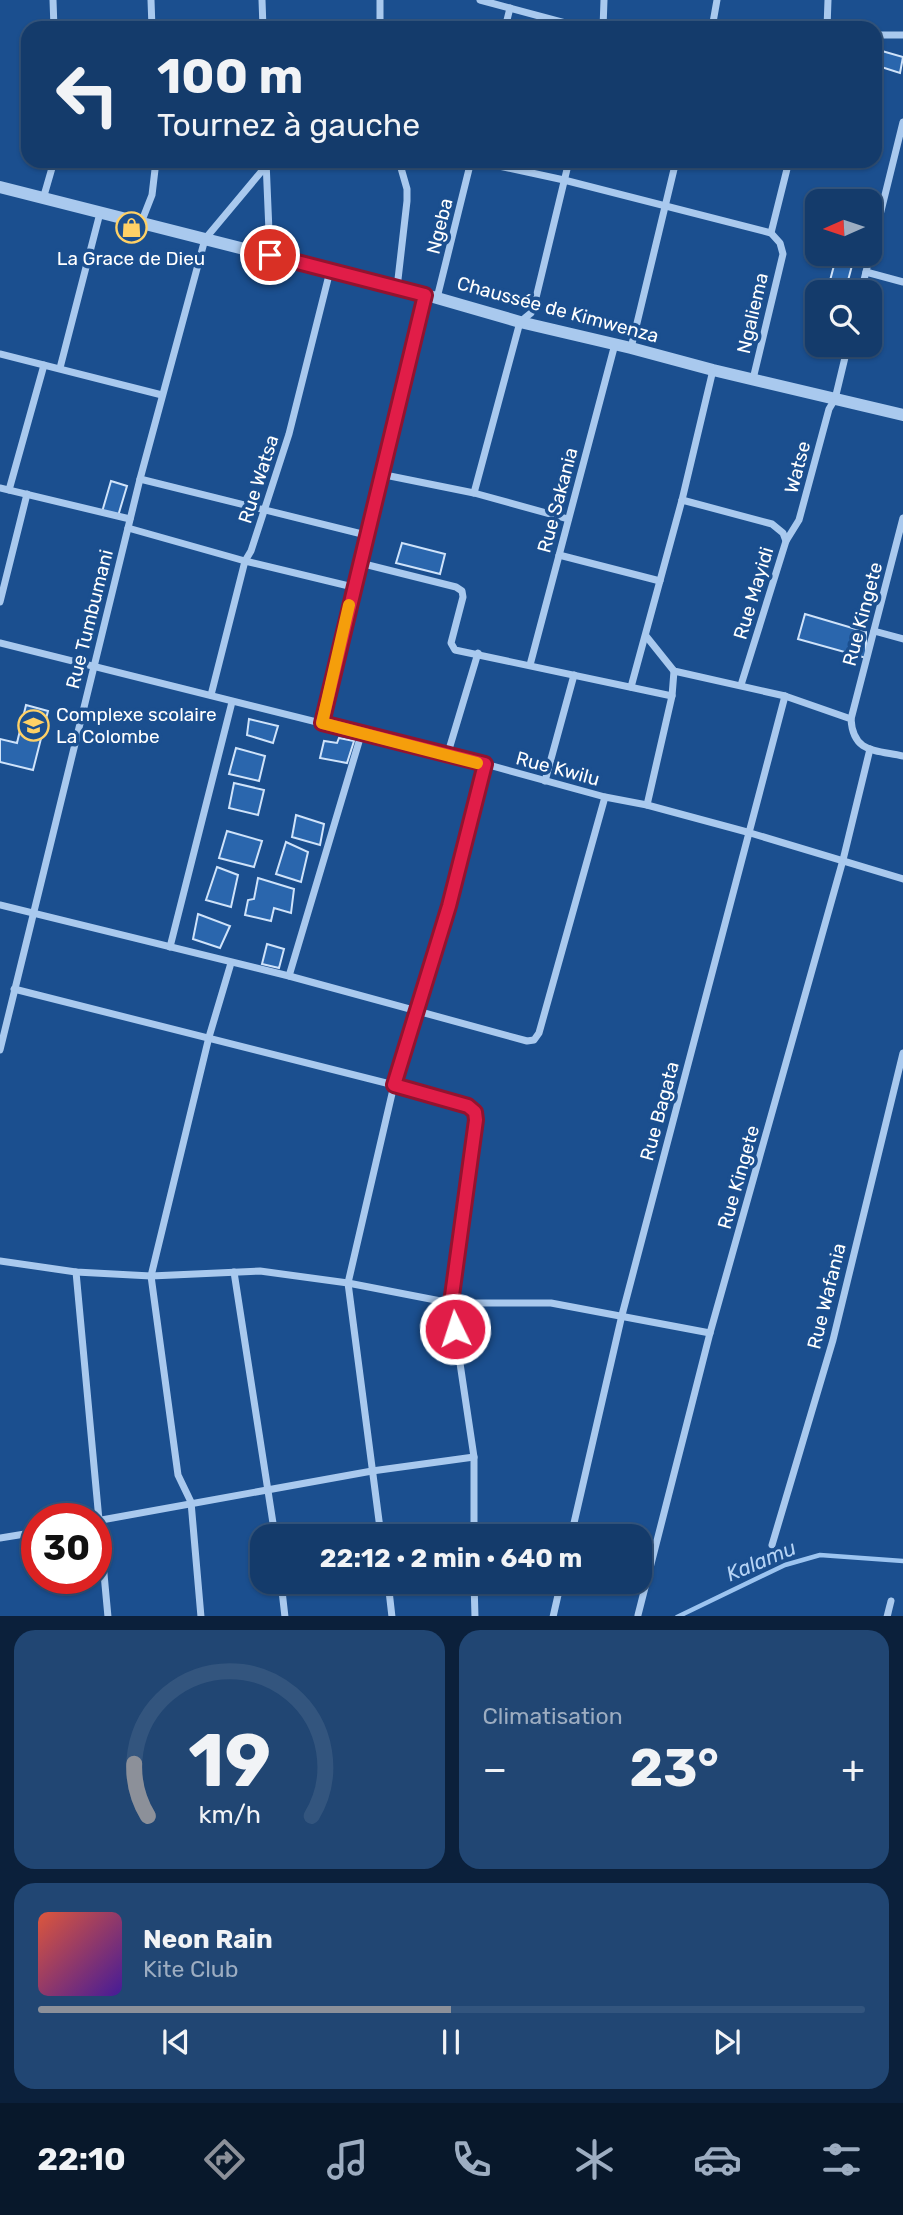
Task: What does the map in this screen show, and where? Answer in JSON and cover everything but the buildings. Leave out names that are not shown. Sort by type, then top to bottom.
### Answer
[{"type":"street","points":[[53,0],[54,21]]},
{"type":"street","points":[[151,0],[152,21]]},
{"type":"street","points":[[262,0],[262,21]]},
{"type":"street","points":[[380,0],[380,21]]},
{"type":"street","points":[[480,0],[561,21]]},
{"type":"street","points":[[603,21],[604,0]]},
{"type":"street","points":[[713,21],[717,0]]},
{"type":"street","points":[[827,21],[828,0]]},
{"type":"street","points":[[882,35],[903,35]]},
{"type":"street","points":[[864,280],[903,122]]},
{"type":"street","points":[[893,162],[903,164]]},
{"type":"street","points":[[43,199],[52,168]]},
{"type":"street","points":[[141,223],[152,195],[155,168]]},
{"type":"street","points":[[205,239],[263,168]]},
{"type":"street","points":[[266,168],[270,255]]},
{"type":"street","points":[[397,288],[407,201],[407,189],[401,168]]},
{"type":"street","name":"Ngeba","points":[[322,723],[380,474],[431,296],[472,168]]},
{"type":"street","points":[[507,168],[771,233],[787,168]]},
{"type":"street","points":[[474,493],[520,321],[531,313],[534,306],[567,168]]},
{"type":"street","points":[[631,348],[674,168]]},
{"type":"street","name":"Chaussée de Kimwenza","points":[[0,187],[713,370],[903,415]]},
{"type":"street","points":[[60,368],[100,213]]},
{"type":"street","name":"Ngaliema","points":[[753,379],[783,254],[780,243],[771,233]]},
{"type":"street","name":"Rue Tumbumani","points":[[0,1050],[35,915],[92,667],[205,239]]},
{"type":"street","name":"Rue Watsa","points":[[211,695],[245,561],[251,551],[289,434],[330,271]]},
{"type":"street","points":[[866,272],[903,282]]},
{"type":"street","name":"Rue Sakania","points":[[530,665],[615,344]]},
{"type":"street","points":[[0,354],[162,395]]},
{"type":"street","name":"Watse","points":[[786,541],[799,520],[845,357]]},
{"type":"street","points":[[9,490],[44,365]]},
{"type":"street","points":[[631,687],[682,500],[713,370]]},
{"type":"street","points":[[380,474],[474,493],[568,519]]},
{"type":"street","points":[[140,479],[366,535]]},
{"type":"street","points":[[0,488],[130,519]]},
{"type":"street","points":[[0,602],[27,494]]},
{"type":"street","name":"Rue Mayidi","points":[[682,500],[772,524],[783,533],[786,541],[741,685]]},
{"type":"street","name":"Rue Kingete","points":[[851,719],[903,518]]},
{"type":"street","points":[[128,528],[245,561],[353,587]]},
{"type":"street","points":[[559,555],[660,581]]},
{"type":"street","points":[[360,563],[456,587],[462,591],[463,597],[451,643],[455,650],[672,696]]},
{"type":"street","points":[[874,631],[903,639]]},
{"type":"street","points":[[646,636],[674,671],[785,696],[851,719],[853,738],[870,749],[903,756]]},
{"type":"street","name":"Rue Kwilu","points":[[0,643],[485,764],[606,797],[647,805],[903,879]]},
{"type":"street","points":[[447,755],[478,653]]},
{"type":"street","points":[[647,805],[672,696],[674,671]]},
{"type":"street","points":[[545,781],[574,675]]},
{"type":"street","name":"Rue Bagata","points":[[574,1524],[622,1315],[747,832],[785,696]]},
{"type":"street","points":[[170,947],[232,702]]},
{"type":"street","points":[[289,976],[361,735]]},
{"type":"street","name":"Rue Kingete","points":[[638,1615],[710,1333],[843,860],[870,749]]},
{"type":"street","points":[[379,1524],[348,1283],[394,1085],[449,906],[485,764]]},
{"type":"street","points":[[0,905],[289,976],[527,1041],[534,1040],[539,1033],[606,797]]},
{"type":"street","points":[[201,1616],[191,1502],[178,1475],[151,1276],[209,1037],[231,963]]},
{"type":"street","points":[[14,989],[394,1085],[468,1106],[475,1112],[451,1303],[474,1457],[474,1524]]},
{"type":"street","name":"Rue Wafania","points":[[772,1545],[833,1340],[903,1053]]},
{"type":"street","points":[[0,1261],[76,1272],[151,1276],[260,1271],[348,1283],[451,1303],[551,1303],[710,1333]]},
{"type":"street","points":[[76,1272],[96,1503]]},
{"type":"street","points":[[234,1272],[273,1524]]},
{"type":"street","points":[[112,1517],[372,1471],[474,1457]]},
{"type":"street","points":[[0,1538],[21,1534]]},
{"type":"street","points":[[106,1594],[108,1616]]},
{"type":"street","points":[[282,1594],[285,1616]]},
{"type":"street","points":[[389,1594],[392,1616]]},
{"type":"street","points":[[474,1594],[475,1616]]},
{"type":"street","points":[[553,1616],[558,1594]]},
{"type":"street","points":[[887,1616],[891,1601]]},
{"type":"waterway","name":"Kalamu","points":[[679,1616],[785,1565],[820,1555],[903,1561]]},
{"type":"slow traffic","points":[[349,605],[322,723],[477,763]]},
{"type":"place","name":"La Grace de Dieu","points":[[131,227]]},
{"type":"place","name":"Complexe scolaire La Colombe","points":[[33,725]]},
{"type":"route","points":[[270,255],[425,295],[322,723],[361,735],[485,764],[449,906],[394,1085],[468,1106],[475,1112],[451,1303],[455,1329]]}]
